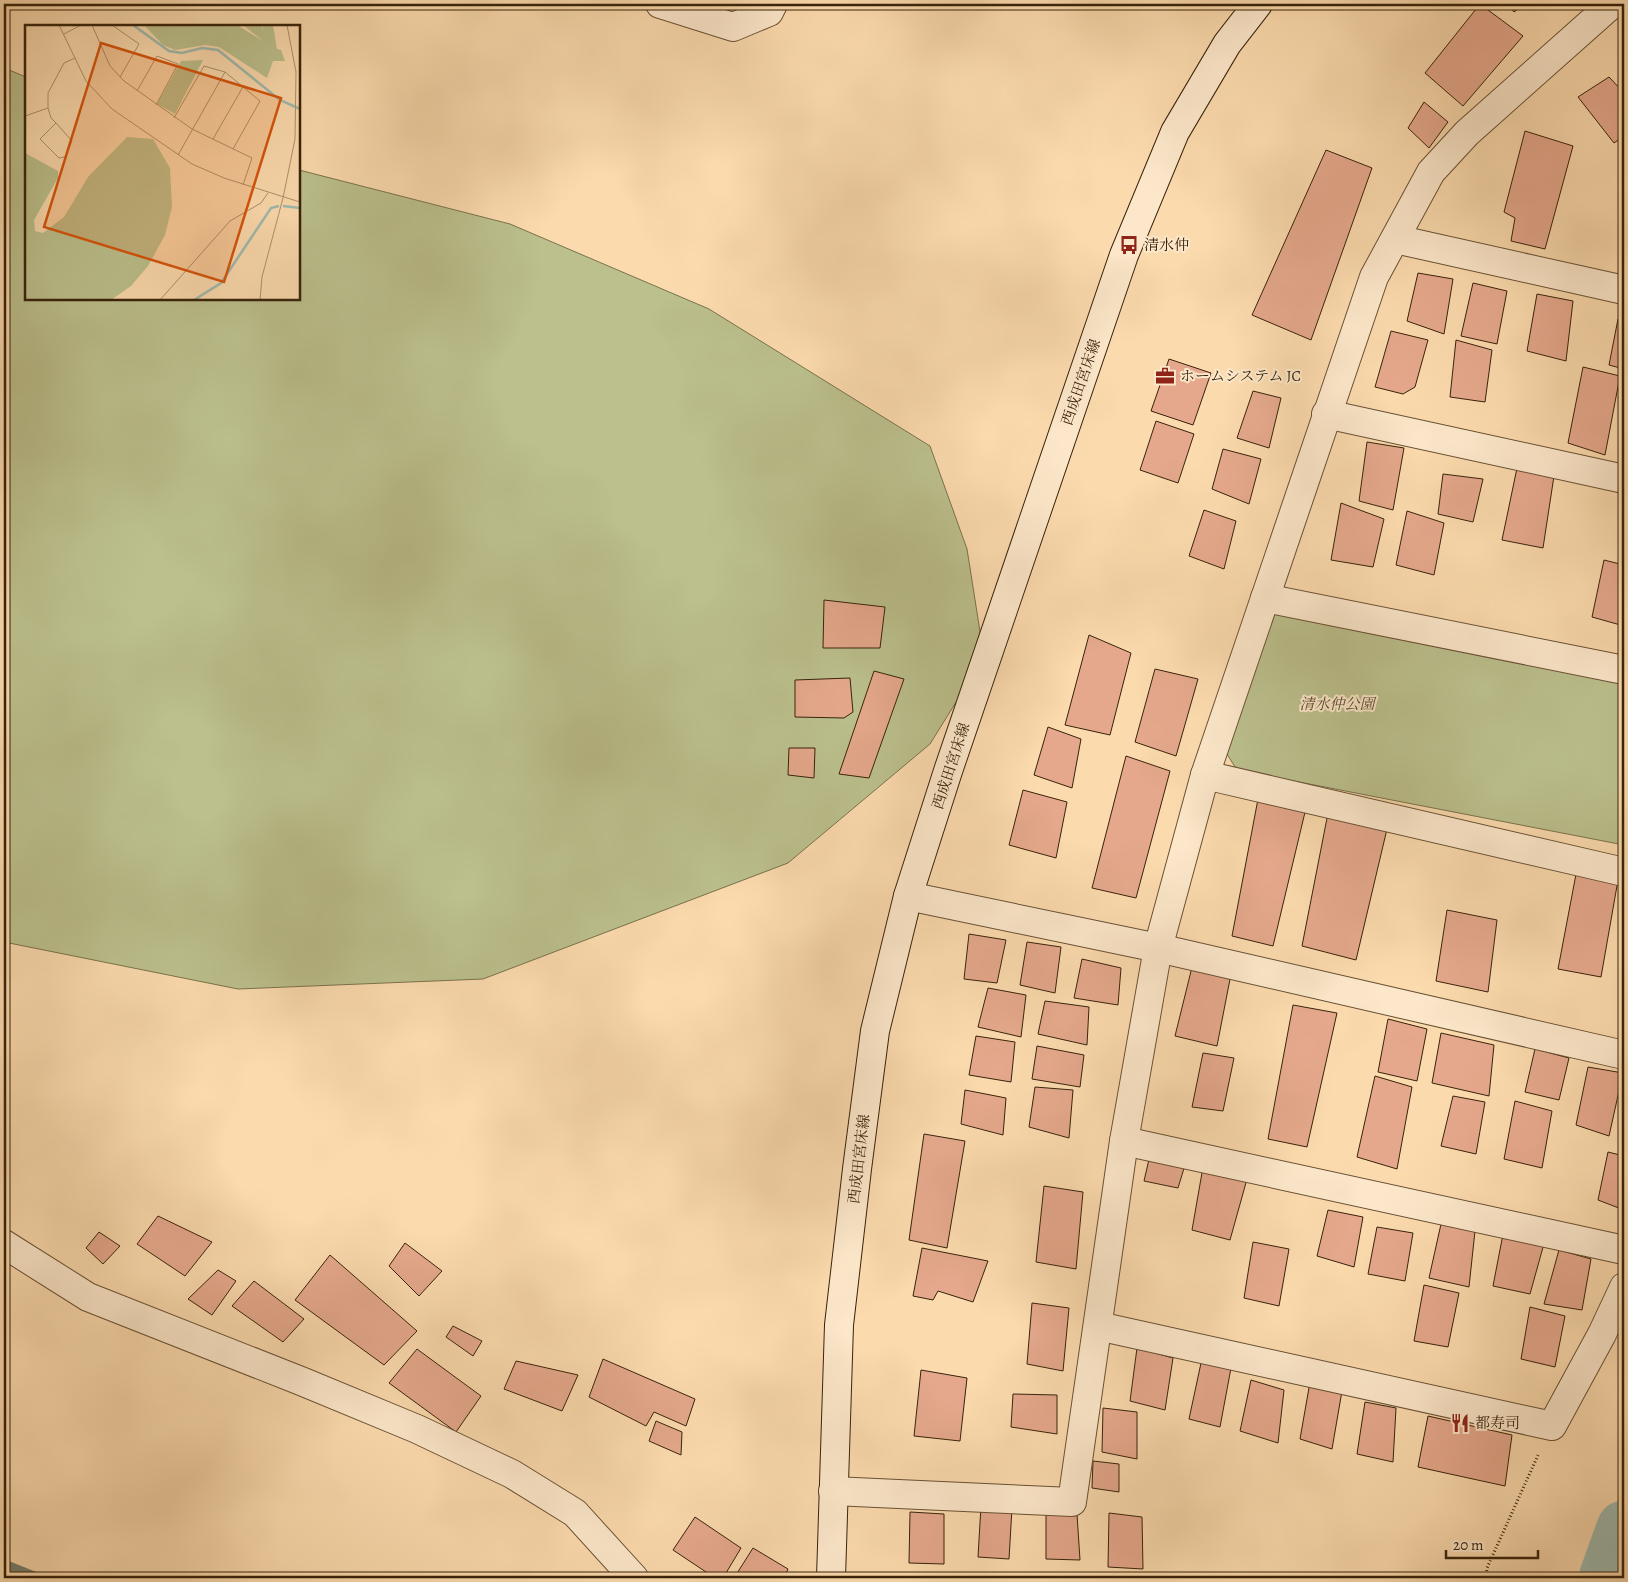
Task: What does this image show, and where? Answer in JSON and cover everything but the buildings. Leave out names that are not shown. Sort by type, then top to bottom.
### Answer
[{"type":"street","points":[[660,4],[733,27],[769,12],[773,4]]},
{"type":"street","name":"西成田宮床線","points":[[830,1578],[840,1325],[860,1149],[875,1031],[908,896],[948,772],[1124,255],[1175,132],[1227,44],[1258,4]]},
{"type":"street","points":[[832,1491],[1072,1502],[1124,1141],[1158,948],[1205,775],[1326,414],[1374,278],[1431,172],[1467,133],[1612,4]]},
{"type":"street","points":[[1395,239],[1624,290]]},
{"type":"street","points":[[1326,414],[1624,479]]},
{"type":"street","points":[[1265,598],[1624,670]]},
{"type":"street","points":[[1205,775],[1624,872]]},
{"type":"street","points":[[908,896],[1158,948],[1624,1054]]},
{"type":"street","points":[[1124,1141],[1624,1250]]},
{"type":"street","points":[[4,1244],[88,1297],[301,1380],[417,1430],[512,1474],[575,1513],[634,1578]]},
{"type":"street","points":[[1098,1326],[1552,1426],[1602,1334],[1624,1287]]},
{"type":"path","points":[[1486,1578],[1487,1568],[1552,1426]]},
{"type":"green space","points":[[4,64],[9,70],[25,77],[25,300],[300,300],[300,170],[510,224],[709,309],[930,446],[967,549],[984,657],[930,744],[788,863],[483,979],[238,989],[4,942]]},
{"type":"green space","name":"清水仲公園","points":[[1274,606],[1624,681],[1624,845],[1237,770],[1225,751]]},
{"type":"waterway","points":[[1606,1578],[1624,1528]]},
{"type":"waterway","points":[[4,1564],[39,1578]]},
{"type":"place","name":"清水仲","points":[[1129,245]]},
{"type":"place","name":"ホームシステム JC","points":[[1165,376]]},
{"type":"place","name":"都寿司","points":[[1460,1423]]}]
